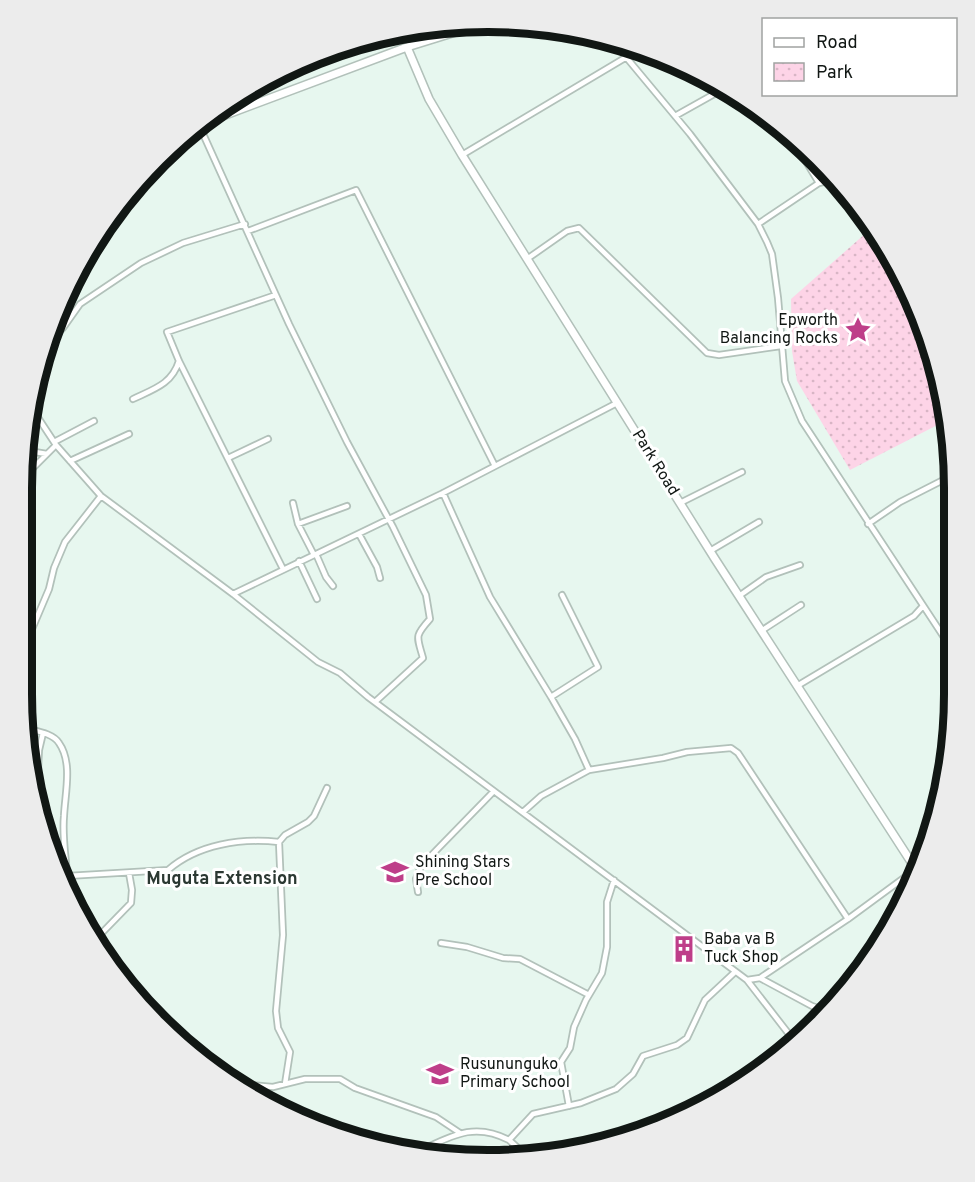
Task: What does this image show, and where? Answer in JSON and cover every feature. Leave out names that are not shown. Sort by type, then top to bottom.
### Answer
[{"type":"street","points":[[225,115],[406,47],[454,32]]},
{"type":"street","name":"Park Road","points":[[406,47],[429,99],[462,155],[710,551],[912,862]]},
{"type":"street","points":[[462,155],[630,55]]},
{"type":"street","points":[[626,57],[675,116],[758,224],[772,254],[785,381],[802,421],[944,638]]},
{"type":"street","points":[[675,116],[716,93]]},
{"type":"street","points":[[240,104],[245,107]]},
{"type":"street","points":[[201,134],[346,442],[426,595],[430,619],[418,633],[417,641],[423,658],[375,702]]},
{"type":"street","points":[[807,162],[819,183]]},
{"type":"street","points":[[758,224],[819,183],[825,182]]},
{"type":"street","points":[[248,231],[356,190],[495,465]]},
{"type":"street","points":[[59,331],[80,304],[141,263],[177,245],[245,224]]},
{"type":"street","points":[[527,259],[567,231],[579,228],[707,353],[719,355],[781,346]]},
{"type":"street","points":[[276,295],[167,332],[179,361],[283,569]]},
{"type":"street","points":[[133,399],[168,381],[176,373],[179,361]]},
{"type":"street","points":[[233,594],[443,493],[617,403]]},
{"type":"street","points":[[37,416],[55,444],[101,496],[233,594],[318,662],[340,673],[375,702],[747,980],[790,1035]]},
{"type":"street","points":[[32,469],[55,444],[94,421]]},
{"type":"street","points":[[70,461],[129,434]]},
{"type":"street","points":[[228,459],[268,439]]},
{"type":"street","points":[[33,452],[46,454]]},
{"type":"street","points":[[680,503],[742,472]]},
{"type":"street","points":[[868,524],[900,502],[944,480]]},
{"type":"street","points":[[443,493],[490,597],[551,697],[575,739],[589,770]]},
{"type":"street","points":[[32,629],[49,589],[64,542],[101,496]]},
{"type":"street","points":[[293,503],[298,524],[333,586]]},
{"type":"street","points":[[298,524],[347,506]]},
{"type":"street","points":[[710,551],[759,522]]},
{"type":"street","points":[[359,534],[377,567],[380,578]]},
{"type":"street","points":[[299,561],[317,599]]},
{"type":"street","points":[[740,596],[766,577],[800,564]]},
{"type":"street","points":[[551,697],[598,667],[562,595]]},
{"type":"street","points":[[761,631],[801,605]]},
{"type":"street","points":[[797,686],[914,616],[923,606]]},
{"type":"street","points":[[33,730],[58,741],[65,756],[68,787],[64,817],[67,870]]},
{"type":"street","points":[[38,771],[43,733]]},
{"type":"street","points":[[523,812],[541,796],[589,770],[687,752],[731,748],[738,753],[848,919]]},
{"type":"street","points":[[69,876],[168,870],[178,861],[225,843],[279,842],[314,816],[327,788]]},
{"type":"street","points":[[418,892],[416,879],[421,866],[494,791]]},
{"type":"street","points":[[279,842],[283,934],[276,1011],[278,1028],[290,1052],[285,1084]]},
{"type":"street","points":[[100,935],[131,903],[132,890],[129,873]]},
{"type":"street","points":[[747,980],[760,978],[904,879]]},
{"type":"street","points":[[569,1106],[561,1062],[570,1048],[574,1027],[599,979],[605,960],[608,944],[607,902],[614,880]]},
{"type":"street","points":[[441,943],[467,947],[503,958],[520,959],[589,995]]},
{"type":"street","points":[[509,1140],[533,1114],[569,1106],[612,1091],[633,1074],[643,1056],[677,1046],[690,1033],[705,1000],[735,972]]},
{"type":"street","points":[[760,978],[818,1008]]},
{"type":"street","points":[[256,1087],[313,1078],[340,1079],[355,1088],[436,1117],[460,1133]]},
{"type":"street","points":[[428,1147],[460,1133],[488,1131],[509,1140],[520,1150]]},
{"type":"green space","name":"Epworth Balancing Rocks","points":[[866,233],[909,313],[928,369],[939,424],[850,470],[797,381],[792,351],[791,299]]},
{"type":"place","name":"Epworth Balancing Rocks","points":[[858,330]]},
{"type":"place","name":"Shining Stars Pre School","points":[[395,872]]},
{"type":"place","name":"Baba va B Tuck Shop","points":[[684,949]]},
{"type":"place","name":"Rusununguko Primary School","points":[[440,1074]]},
{"type":"district","name":"Muguta Extension","points":[[222,879]]}]
